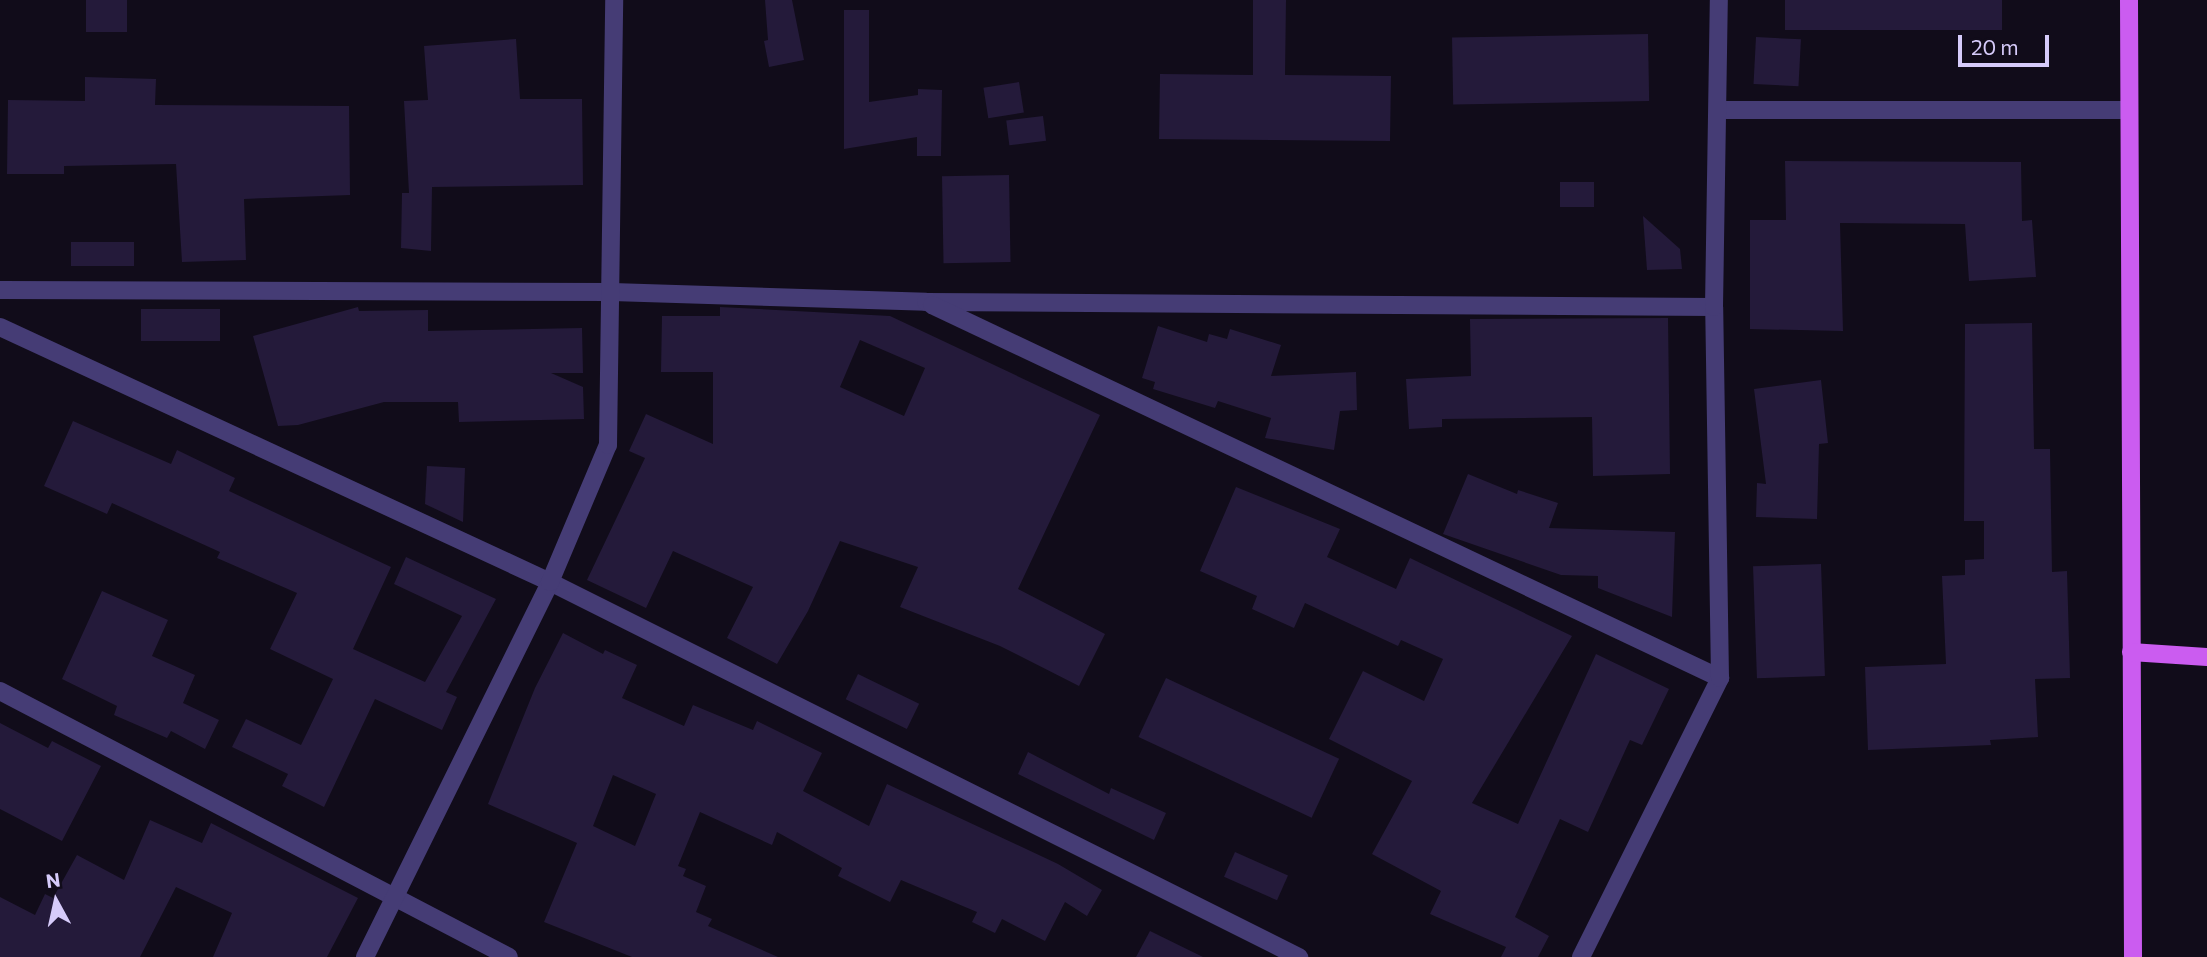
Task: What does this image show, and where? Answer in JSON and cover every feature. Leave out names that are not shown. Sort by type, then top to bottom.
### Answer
[{"type":"main road","points":[[2129,0],[2133,957]]},
{"type":"main road","points":[[2131,652],[2207,657]]},
{"type":"street","points":[[365,957],[396,899],[550,582],[608,445],[614,0]]},
{"type":"street","points":[[1581,957],[1720,678],[1714,307],[1719,0]]},
{"type":"street","points":[[1718,110],[2128,110]]},
{"type":"street","points":[[0,290],[612,292],[926,302],[1714,307]]},
{"type":"street","points":[[926,302],[1720,678]]},
{"type":"street","points":[[0,327],[550,582],[1299,957]]},
{"type":"street","points":[[0,691],[509,957]]},
{"type":"building","points":[[86,0],[127,0],[127,32],[86,32]]},
{"type":"building","points":[[765,0],[792,0],[804,60],[769,67],[764,41],[768,40]]},
{"type":"building","points":[[1253,0],[1286,0],[1285,75],[1391,76],[1390,141],[1159,139],[1160,74],[1253,75]]},
{"type":"building","points":[[1785,0],[2002,0],[2002,30],[1785,30]]},
{"type":"building","points":[[844,10],[869,10],[869,102],[918,95],[918,89],[942,90],[941,156],[917,156],[917,137],[844,149]]},
{"type":"building","points":[[1648,34],[1649,101],[1453,104],[1452,37]]},
{"type":"building","points":[[1756,37],[1801,39],[1798,86],[1754,84]]},
{"type":"building","points":[[516,39],[520,99],[582,99],[583,185],[432,187],[431,251],[401,248],[402,193],[409,193],[404,101],[428,100],[424,46]]},
{"type":"building","points":[[85,77],[156,79],[155,105],[349,106],[350,195],[244,199],[246,260],[182,262],[176,164],[64,166],[64,174],[7,174],[8,100],[85,101]]},
{"type":"building","points":[[1019,82],[1024,113],[988,118],[983,88]]},
{"type":"building","points":[[1043,116],[1046,141],[1009,145],[1006,121]]},
{"type":"building","points":[[1785,161],[2021,162],[2022,221],[2032,220],[2036,277],[1969,281],[1965,224],[1840,223],[1843,331],[1750,329],[1750,220],[1786,220]]},
{"type":"building","points":[[1009,175],[1011,262],[944,263],[942,176]]},
{"type":"building","points":[[1560,182],[1594,182],[1594,207],[1560,207]]},
{"type":"building","points":[[1643,216],[1680,249],[1682,269],[1647,270]]},
{"type":"building","points":[[71,242],[134,242],[134,266],[71,266]]},
{"type":"building","points":[[358,307],[359,311],[428,310],[428,331],[582,328],[583,373],[551,373],[583,387],[584,419],[459,422],[458,402],[384,402],[298,425],[278,426],[253,336]]},
{"type":"building","points":[[720,307],[890,316],[1100,415],[1018,589],[1105,634],[1079,686],[1000,646],[900,607],[918,567],[840,541],[808,611],[777,664],[727,638],[753,587],[673,551],[646,608],[587,580],[645,458],[629,451],[646,414],[713,444],[713,372],[661,372],[662,316],[720,316]],"holes":[[[860,340],[925,368],[904,416],[840,387]]]},
{"type":"building","points":[[141,309],[220,309],[220,341],[141,341]]},
{"type":"building","points":[[1668,318],[1670,474],[1593,476],[1592,417],[1442,419],[1442,427],[1409,429],[1406,379],[1471,376],[1470,319]]},
{"type":"building","points":[[2032,323],[2034,449],[2050,449],[2052,572],[2067,571],[2070,678],[2035,679],[2038,737],[1990,740],[1991,745],[1868,750],[1865,667],[1946,664],[1942,576],[1965,575],[1965,560],[1984,559],[1984,521],[1964,521],[1965,324]]},
{"type":"building","points":[[1158,326],[1207,342],[1209,334],[1227,339],[1230,329],[1281,345],[1271,376],[1356,372],[1357,410],[1340,411],[1334,450],[1265,438],[1271,418],[1218,401],[1215,408],[1153,389],[1155,382],[1142,378]]},
{"type":"building","points":[[1821,380],[1828,443],[1819,444],[1817,519],[1756,517],[1757,483],[1766,484],[1754,389]]},
{"type":"building","points":[[73,421],[171,464],[177,450],[235,478],[229,491],[391,567],[353,649],[425,682],[462,616],[394,584],[406,557],[496,599],[446,692],[457,697],[442,730],[375,699],[324,807],[282,786],[288,774],[232,747],[246,719],[301,745],[333,679],[270,649],[297,593],[217,558],[220,552],[112,503],[107,514],[44,486]]},
{"type":"building","points":[[427,466],[465,468],[463,522],[425,504]]},
{"type":"building","points":[[1468,474],[1517,494],[1518,490],[1558,503],[1549,528],[1675,532],[1672,617],[1598,588],[1598,576],[1561,575],[1443,534]]},
{"type":"building","points":[[1236,487],[1340,529],[1327,557],[1396,589],[1410,558],[1572,636],[1472,803],[1518,824],[1596,654],[1669,689],[1642,745],[1630,740],[1588,832],[1560,819],[1515,917],[1549,936],[1538,957],[1501,957],[1506,947],[1430,914],[1441,891],[1372,854],[1412,781],[1329,739],[1363,671],[1424,701],[1443,659],[1401,640],[1398,646],[1305,603],[1294,628],[1252,609],[1257,596],[1200,571]]},
{"type":"building","points":[[1821,564],[1825,676],[1757,678],[1753,566]]},
{"type":"building","points":[[102,591],[168,620],[152,656],[195,675],[183,703],[219,720],[205,749],[171,731],[167,738],[114,715],[117,706],[62,679]]},
{"type":"building","points":[[563,633],[603,654],[605,650],[637,665],[622,698],[684,726],[693,705],[753,730],[757,721],[822,753],[803,791],[869,826],[887,784],[1058,864],[1102,890],[1087,916],[1065,902],[1045,941],[1002,919],[995,933],[972,922],[977,912],[901,880],[890,902],[838,876],[842,868],[777,832],[772,845],[700,812],[678,866],[686,869],[683,876],[706,886],[696,912],[712,919],[708,926],[778,957],[632,957],[544,922],[577,843],[488,804],[535,688]],"holes":[[[613,775],[656,794],[635,846],[593,826]]]},
{"type":"building","points":[[858,674],[919,704],[907,729],[846,699]]},
{"type":"building","points":[[1166,678],[1339,759],[1312,818],[1139,737]]},
{"type":"building","points":[[0,723],[48,748],[52,741],[101,766],[62,841],[0,809]]},
{"type":"building","points":[[1028,752],[1109,794],[1111,788],[1166,813],[1154,840],[1018,774]]},
{"type":"building","points":[[150,820],[202,843],[211,823],[358,898],[327,957],[213,957],[232,913],[176,887],[140,957],[0,957],[0,897],[35,915],[45,894],[53,898],[77,855],[124,880]]},
{"type":"building","points":[[1235,852],[1288,876],[1277,900],[1224,877]]},
{"type":"building","points":[[1150,931],[1203,957],[1136,957]]}]
